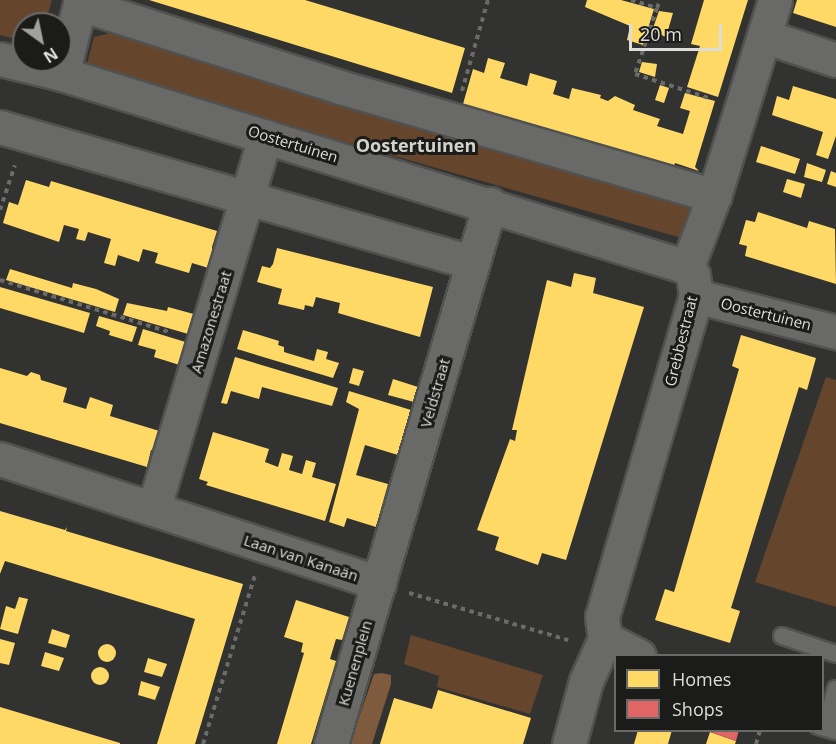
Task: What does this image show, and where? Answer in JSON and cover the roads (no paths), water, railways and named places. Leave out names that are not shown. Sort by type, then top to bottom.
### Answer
[{"type":"street","name":"Grebbestraat","points":[[603,628],[714,196],[775,0]]},
{"type":"street","points":[[62,74],[80,2],[454,120],[714,196]]},
{"type":"street","points":[[764,36],[836,60]]},
{"type":"street","name":"Oostertuinen","points":[[0,59],[62,74],[490,204],[691,281],[836,332]]},
{"type":"street","points":[[12,130],[473,263]]},
{"type":"street","name":"Amazonestraat","points":[[154,507],[265,136]]},
{"type":"street","name":"Veldstraat","points":[[379,583],[490,204]]},
{"type":"street","name":"Laan van Kanaän","points":[[0,459],[154,507],[379,583]]},
{"type":"street","name":"Kuenenplein","points":[[331,744],[379,583]]},
{"type":"street","points":[[569,744],[603,628],[636,654]]},
{"type":"lane","points":[[782,636],[836,654]]},
{"type":"district","name":"Oostertuinen","points":[[416,145]]}]
